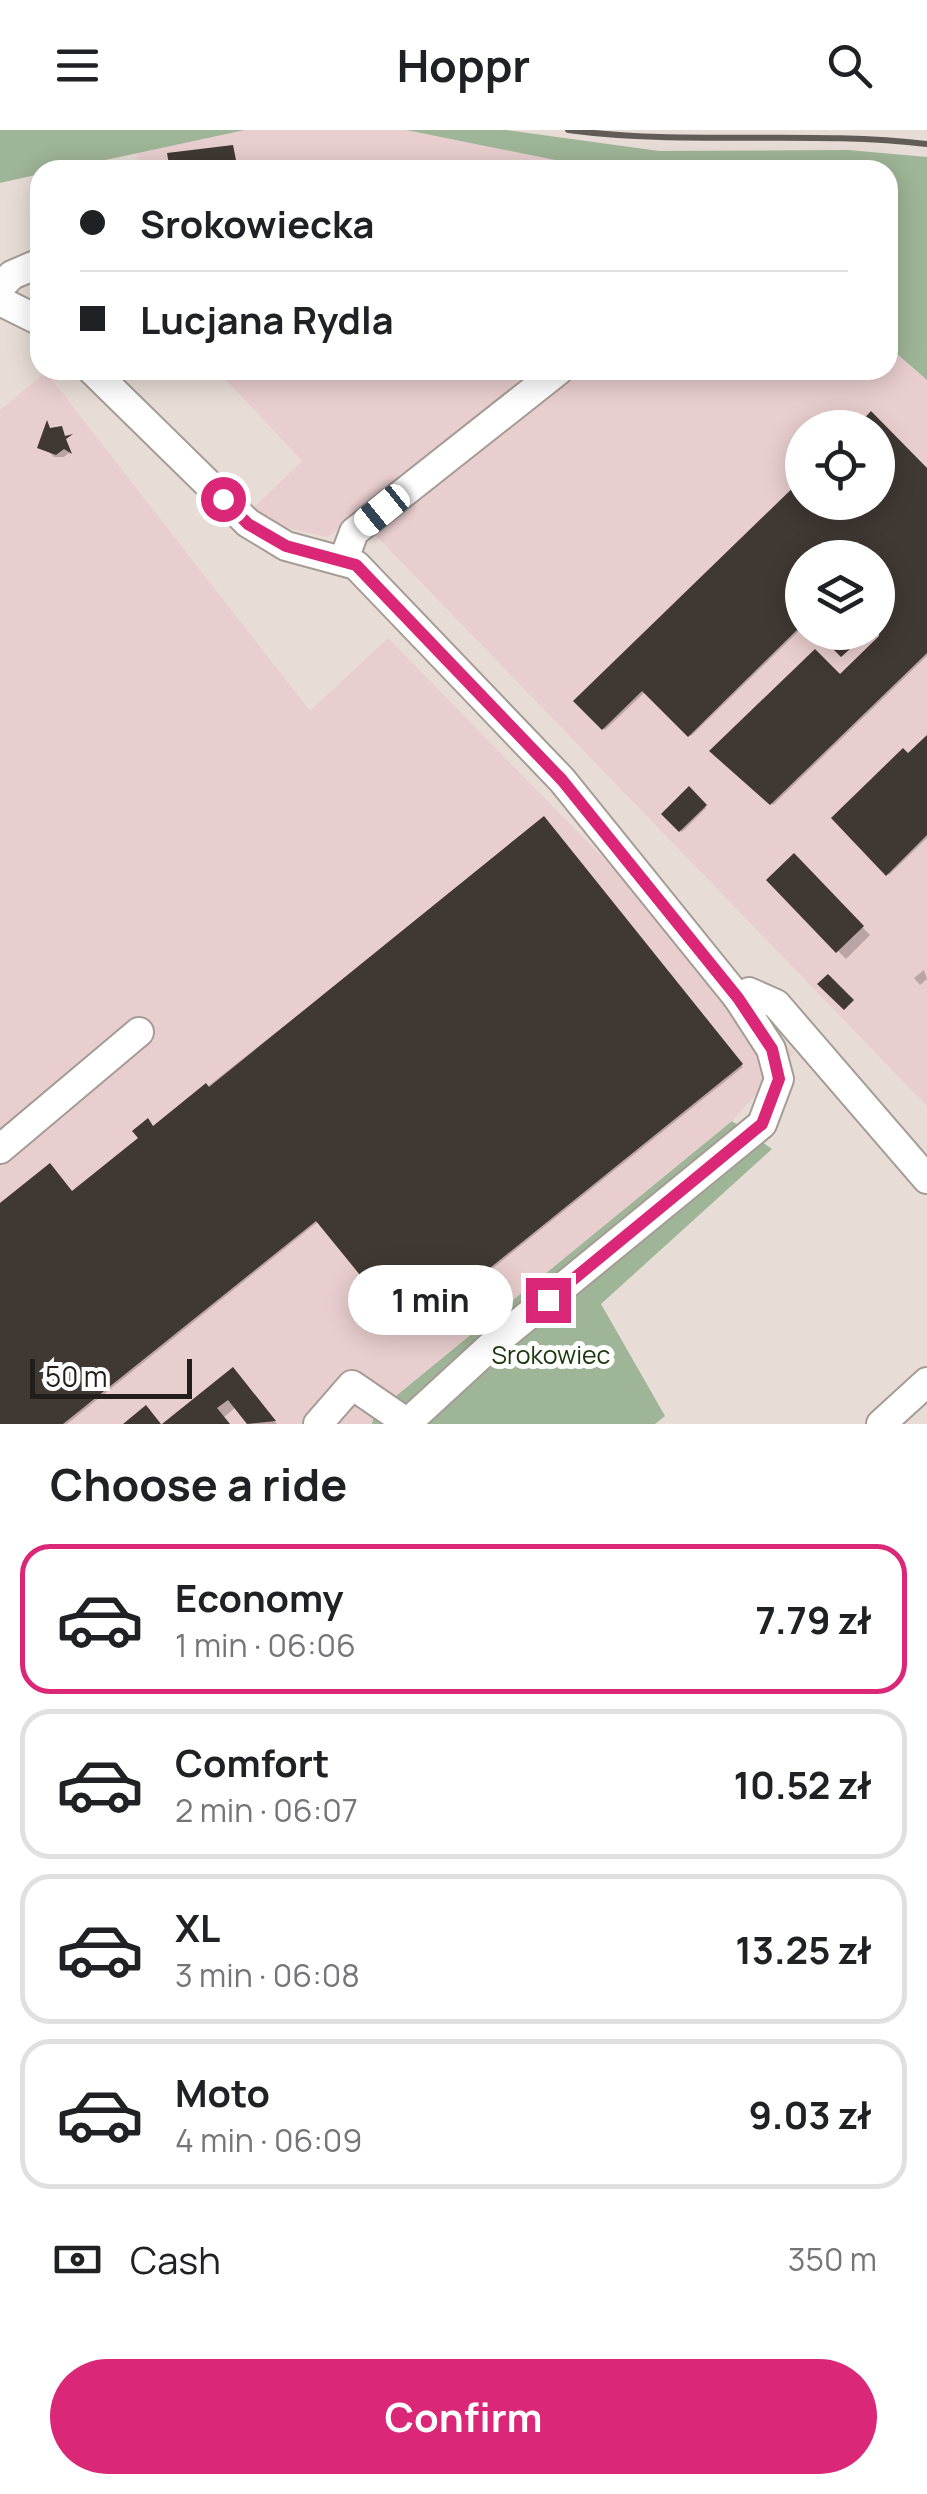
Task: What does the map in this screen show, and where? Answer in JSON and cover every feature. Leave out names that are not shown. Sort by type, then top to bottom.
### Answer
[{"type":"street","points":[[0,286],[12,274],[30,267]]},
{"type":"street","points":[[0,300],[30,316]]},
{"type":"street","points":[[102,380],[248,524],[286,546],[344,558],[356,565],[562,780],[738,998],[772,1049],[779,1079],[762,1124],[492,1345],[406,1423],[352,1385],[318,1424]]},
{"type":"street","points":[[344,558],[354,532],[546,380]]},
{"type":"street","points":[[738,998],[749,992],[776,1004],[927,1179]]},
{"type":"street","points":[[0,1149],[139,1032]]},
{"type":"street","points":[[881,1424],[927,1382]]},
{"type":"shaded area","points":[[245,130],[406,130],[555,160],[138,160],[137,153]]},
{"type":"shaded area","points":[[898,355],[927,380],[927,1106],[357,516],[327,537],[272,524],[254,507],[302,461],[226,380],[898,380]]},
{"type":"shaded area","points":[[36,380],[52,380],[310,711],[388,638],[794,1053],[732,1121],[374,1414],[372,1424],[0,1424],[0,410]]},
{"type":"green space","points":[[0,130],[245,130],[106,160],[30,160],[30,176],[0,183]]},
{"type":"green space","points":[[406,130],[507,130],[659,151],[848,150],[927,157],[927,380],[898,355],[898,160],[555,160]]},
{"type":"green space","name":"Srokowiec","points":[[732,1121],[772,1149],[601,1304],[665,1416],[655,1424],[372,1424],[374,1414]]},
{"type":"building","points":[[233,145],[236,160],[168,160],[167,153]]},
{"type":"building","points":[[47,420],[50,428],[62,426],[65,436],[73,434],[66,439],[72,454],[64,449],[56,455],[37,448]]},
{"type":"building","points":[[895,435],[927,468],[927,653],[770,805],[709,751],[814,650],[840,674],[865,650],[895,650],[895,540],[785,540],[785,642],[688,737],[642,691],[602,730],[573,701],[785,495],[785,520],[895,520]]},
{"type":"building","points":[[927,735],[927,835],[886,876],[831,818],[903,748],[908,753]]},
{"type":"building","points":[[689,786],[707,805],[679,832],[661,814]]},
{"type":"building","points":[[544,816],[743,1064],[408,1334],[316,1221],[63,1424],[0,1424],[0,1203],[50,1163],[72,1191],[138,1138],[132,1131],[148,1118],[153,1126],[206,1083],[209,1087]]},
{"type":"building","points":[[794,853],[864,926],[836,953],[766,880]]},
{"type":"building","points":[[828,974],[854,1000],[844,1010],[817,984]]},
{"type":"building","points":[[233,1367],[276,1421],[247,1424],[228,1400],[217,1408],[230,1424],[162,1424]]},
{"type":"building","points":[[146,1405],[161,1424],[123,1424]]},
{"type":"railway","points":[[568,130],[658,137],[838,138],[927,144]]},
{"type":"route","points":[[223,499],[248,524],[286,546],[344,558],[356,565],[562,780],[738,998],[772,1049],[779,1079],[774,1103],[762,1124],[548,1300]]}]
